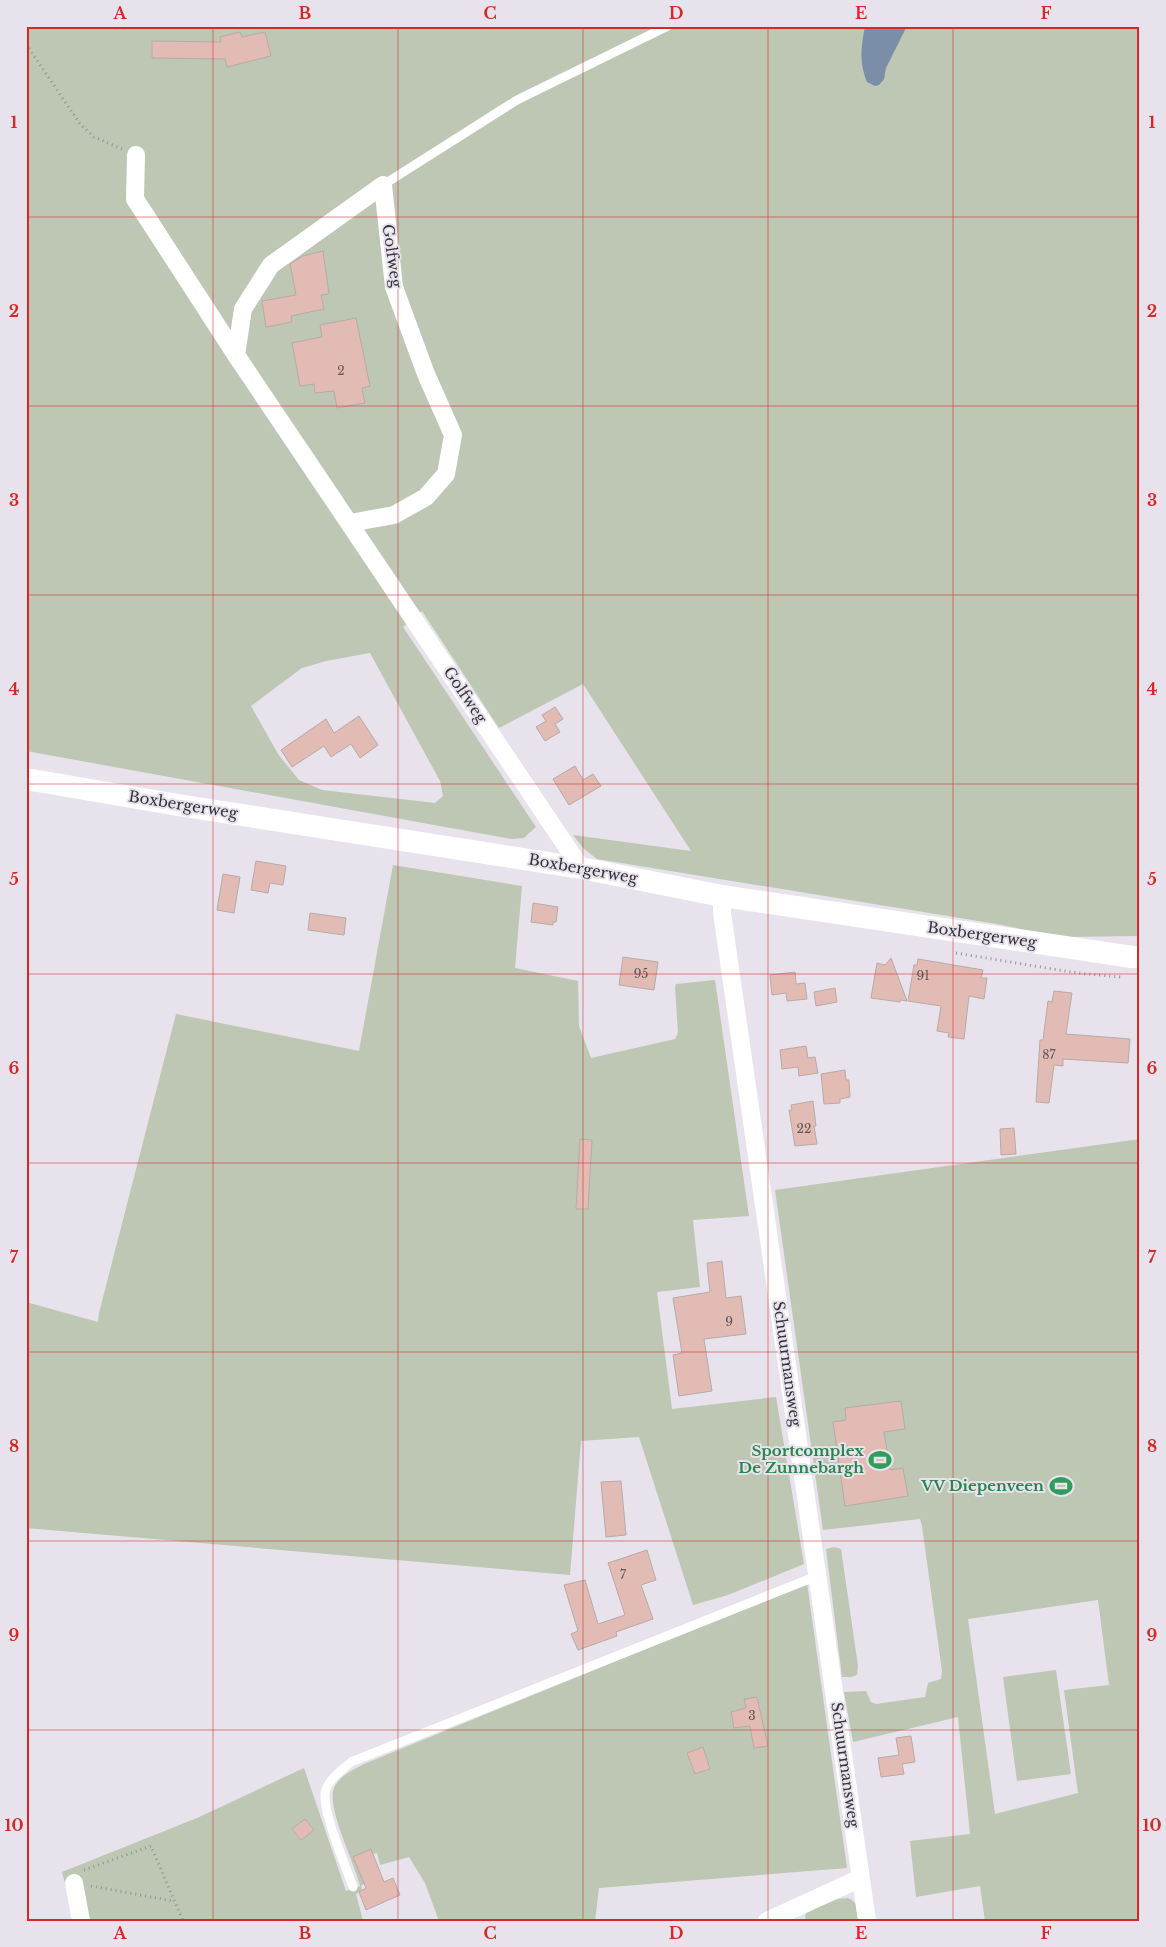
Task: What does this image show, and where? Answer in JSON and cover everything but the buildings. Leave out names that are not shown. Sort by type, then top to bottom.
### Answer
[{"type":"street","name":"Golfweg","points":[[136,155],[135,199],[236,354],[581,868]]},
{"type":"street","points":[[236,354],[244,309],[271,265],[383,185]]},
{"type":"street","name":"Golfweg","points":[[350,523],[394,515],[426,497],[446,474],[453,435],[426,374],[394,287],[383,185]]},
{"type":"street","name":"Boxbergerweg","points":[[26,779],[178,805],[581,868],[722,896],[1140,957]]},
{"type":"street","name":"Schuurmansweg","points":[[722,896],[722,913],[867,1921]]},
{"type":"street","points":[[767,1921],[861,1878]]},
{"type":"street","points":[[74,1883],[81,1921]]},
{"type":"lane","points":[[383,185],[517,100],[668,26]]},
{"type":"lane","points":[[353,1887],[327,1810],[324,1792],[334,1777],[351,1762],[817,1576]]},
{"type":"path","points":[[26,44],[80,124],[94,137],[136,155]]},
{"type":"path","points":[[173,1900],[74,1883],[73,1873],[150,1846],[183,1921]]},
{"type":"green space","points":[[26,26],[1140,26],[1140,936],[1060,937],[997,924],[597,859],[583,848],[573,835],[691,851],[583,684],[499,728],[422,611],[403,627],[536,827],[524,838],[512,839],[26,751]],"holes":[[[370,653],[440,781],[443,796],[435,803],[322,790],[299,780],[278,754],[251,706],[302,668],[326,661]]]},
{"type":"green space","points":[[393,865],[522,886],[515,968],[578,981],[579,1026],[591,1058],[675,1039],[678,1033],[676,984],[715,980],[749,1216],[693,1220],[700,1287],[657,1292],[672,1409],[776,1397],[804,1564],[728,1595],[693,1605],[639,1437],[581,1441],[570,1575],[26,1528],[26,1302],[98,1322],[176,1014],[359,1051]]},
{"type":"green space","points":[[1140,1139],[1140,1921],[985,1921],[980,1886],[916,1897],[910,1841],[970,1834],[958,1717],[853,1742],[844,1692],[866,1691],[871,1702],[876,1704],[925,1697],[928,1683],[941,1679],[942,1671],[922,1526],[920,1519],[823,1530],[775,1190]],"holes":[[[1098,1600],[1109,1685],[1064,1690],[1078,1793],[995,1814],[968,1619]]]},
{"type":"green space","points":[[834,1547],[841,1549],[858,1666],[857,1675],[851,1677],[842,1677],[826,1549]]},
{"type":"green space","points":[[807,1583],[847,1868],[599,1888],[595,1921],[439,1921],[425,1883],[409,1857],[380,1865],[377,1853],[359,1858],[367,1882],[361,1886],[362,1890],[356,1894],[363,1921],[75,1921],[62,1872],[197,1818],[304,1768],[346,1891],[360,1886],[337,1822],[334,1808],[334,1788],[347,1773],[364,1764]]},
{"type":"green space","points":[[1056,1670],[1071,1774],[1017,1781],[1003,1677]]},
{"type":"green space","points":[[848,1898],[852,1900],[859,1910],[861,1921],[805,1921],[806,1911],[838,1899]]},
{"type":"water","points":[[865,26],[907,26],[886,68],[884,79],[879,85],[875,86],[867,82],[862,61]]},
{"type":"place","name":"Sportcomplex De Zunnebargh","points":[[880,1460]]},
{"type":"place","name":"VV Diepenveen","points":[[1061,1486]]}]
